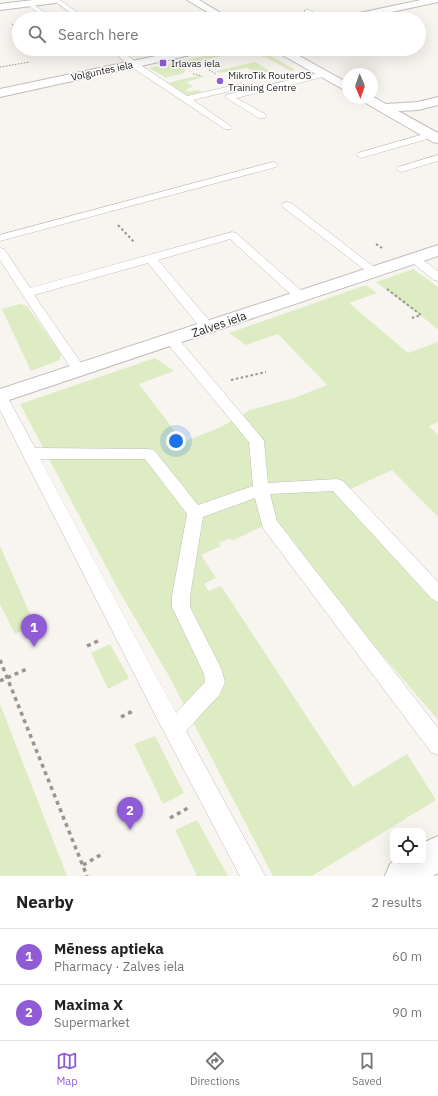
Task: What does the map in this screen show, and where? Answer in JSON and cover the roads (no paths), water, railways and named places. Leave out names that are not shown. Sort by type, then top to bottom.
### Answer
[{"type":"street","points":[[0,7],[55,0]]},
{"type":"street","points":[[192,0],[213,12]]},
{"type":"street","points":[[378,12],[435,0]]},
{"type":"street","name":"Volguntes iela","points":[[0,93],[171,56]]},
{"type":"street","points":[[292,56],[342,84]]},
{"type":"street","points":[[383,108],[418,106],[438,101]]},
{"type":"street","points":[[376,104],[435,137]]},
{"type":"street","points":[[398,116],[418,106]]},
{"type":"street","name":"Zalves iela","points":[[0,396],[301,297],[378,279],[413,258],[438,250]]},
{"type":"street","points":[[402,876],[438,852]]},
{"type":"lane","points":[[55,0],[73,12]]},
{"type":"lane","points":[[30,4],[41,12]]},
{"type":"lane","points":[[123,56],[228,127]]},
{"type":"lane","points":[[185,99],[313,68]]},
{"type":"lane","points":[[262,116],[229,97],[324,74]]},
{"type":"lane","points":[[361,155],[435,137]]},
{"type":"lane","points":[[401,169],[438,158]]},
{"type":"lane","points":[[0,238],[273,165]]},
{"type":"lane","points":[[287,205],[378,279]]},
{"type":"lane","points":[[27,293],[232,235],[301,297]]},
{"type":"lane","points":[[0,251],[79,370]]},
{"type":"lane","points":[[413,258],[438,277]]},
{"type":"lane","points":[[151,259],[208,328]]},
{"type":"lane","points":[[172,340],[256,441],[261,489],[268,523],[438,745]]},
{"type":"lane","points":[[0,396],[174,729],[254,876]]},
{"type":"lane","points":[[30,453],[149,454],[195,513],[181,596],[181,607],[214,674],[215,682],[213,688],[174,729]]},
{"type":"lane","points":[[195,513],[261,489],[337,485],[438,594]]},
{"type":"place","name":"Irlavas iela","points":[[163,63]]},
{"type":"place","name":"MikroTik RouterOS Training Centre","points":[[220,81]]},
{"type":"place","name":"Mēness aptieka","points":[[34,647]]},
{"type":"place","name":"Maxima X","points":[[130,830]]}]
